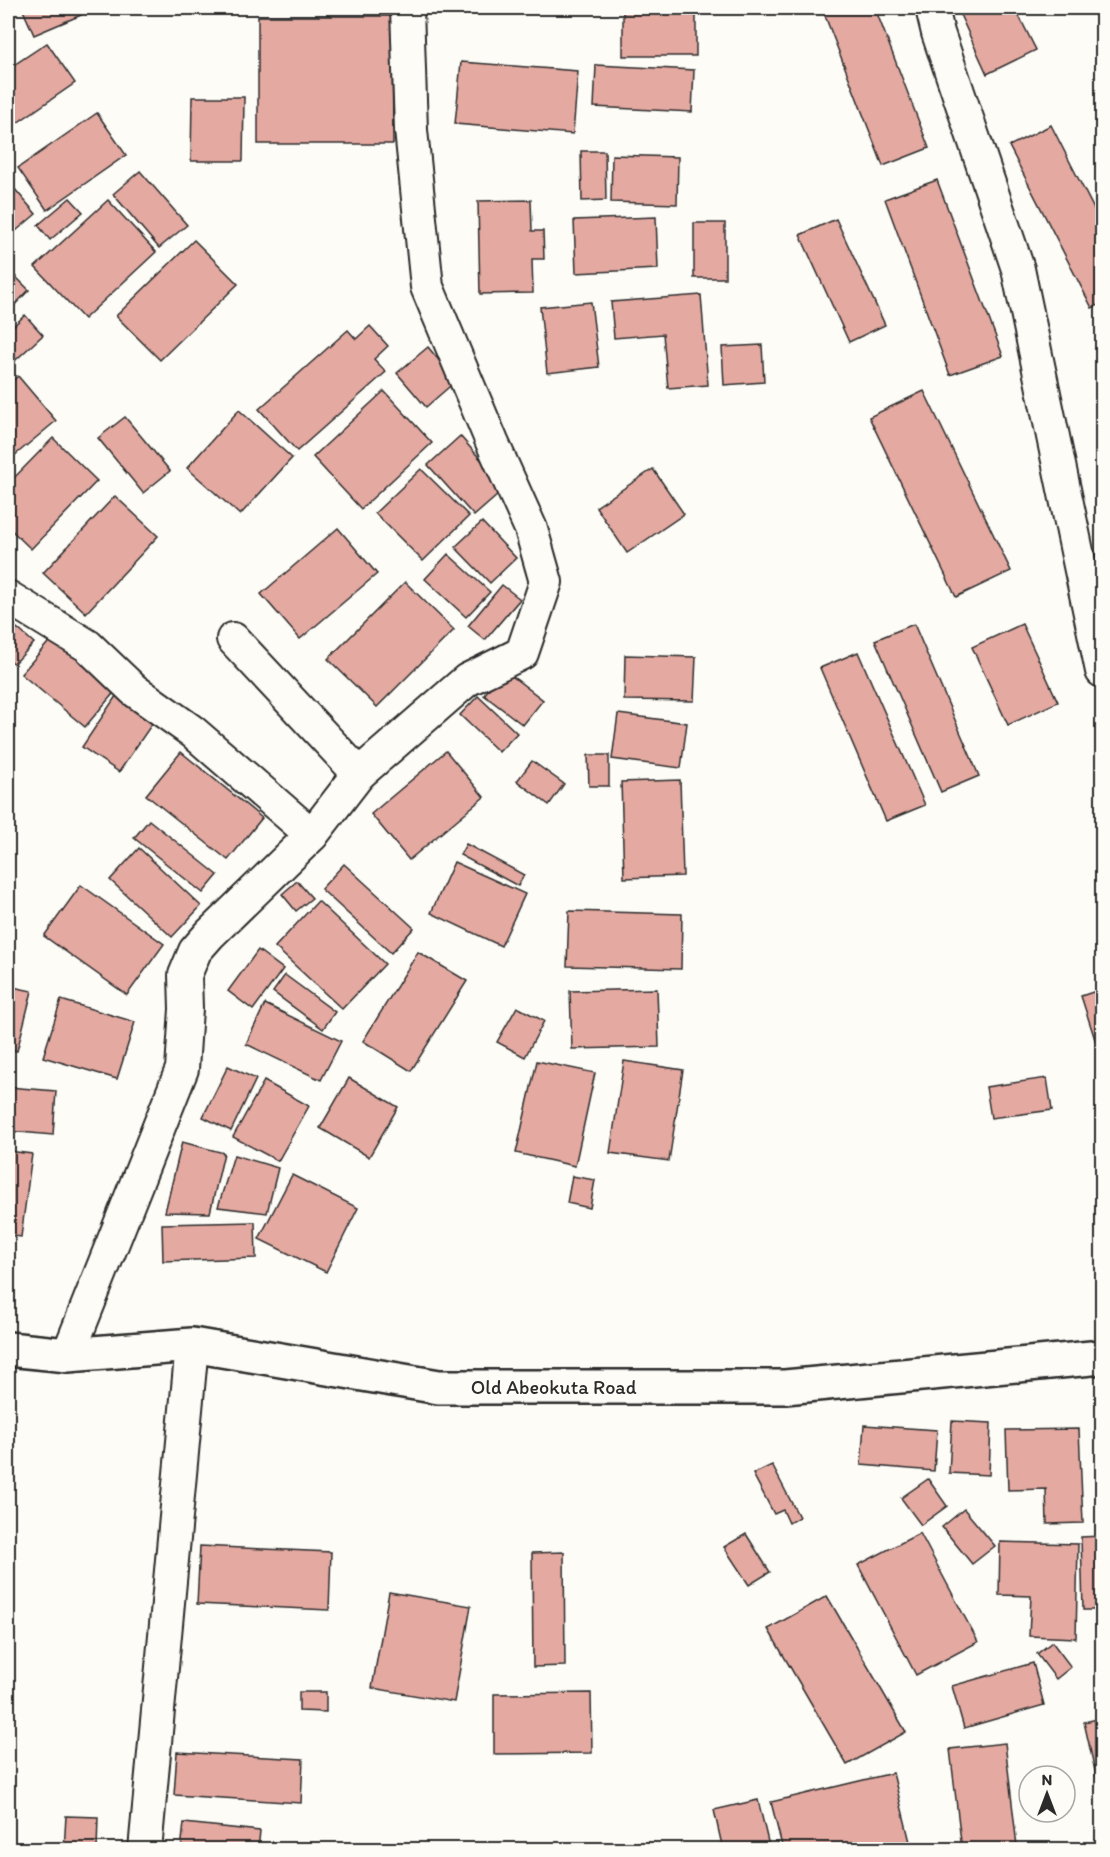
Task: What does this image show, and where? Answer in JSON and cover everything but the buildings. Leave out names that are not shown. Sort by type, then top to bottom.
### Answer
[{"type":"highway","name":"Old Abeokuta Road","points":[[8,1349],[68,1355],[192,1345],[439,1387],[784,1387],[1102,1357]]},
{"type":"street","points":[[68,1355],[182,1069],[186,1009],[185,975],[195,951],[312,835],[359,774],[467,680],[522,653],[546,582],[531,529],[427,287],[411,130],[407,8]]},
{"type":"street","points":[[932,8],[938,33],[1018,269],[1102,671]]},
{"type":"street","points":[[9,601],[88,646],[134,690],[193,732],[312,835]]},
{"type":"street","points":[[234,639],[359,774]]},
{"type":"street","points":[[145,1850],[192,1345]]}]
